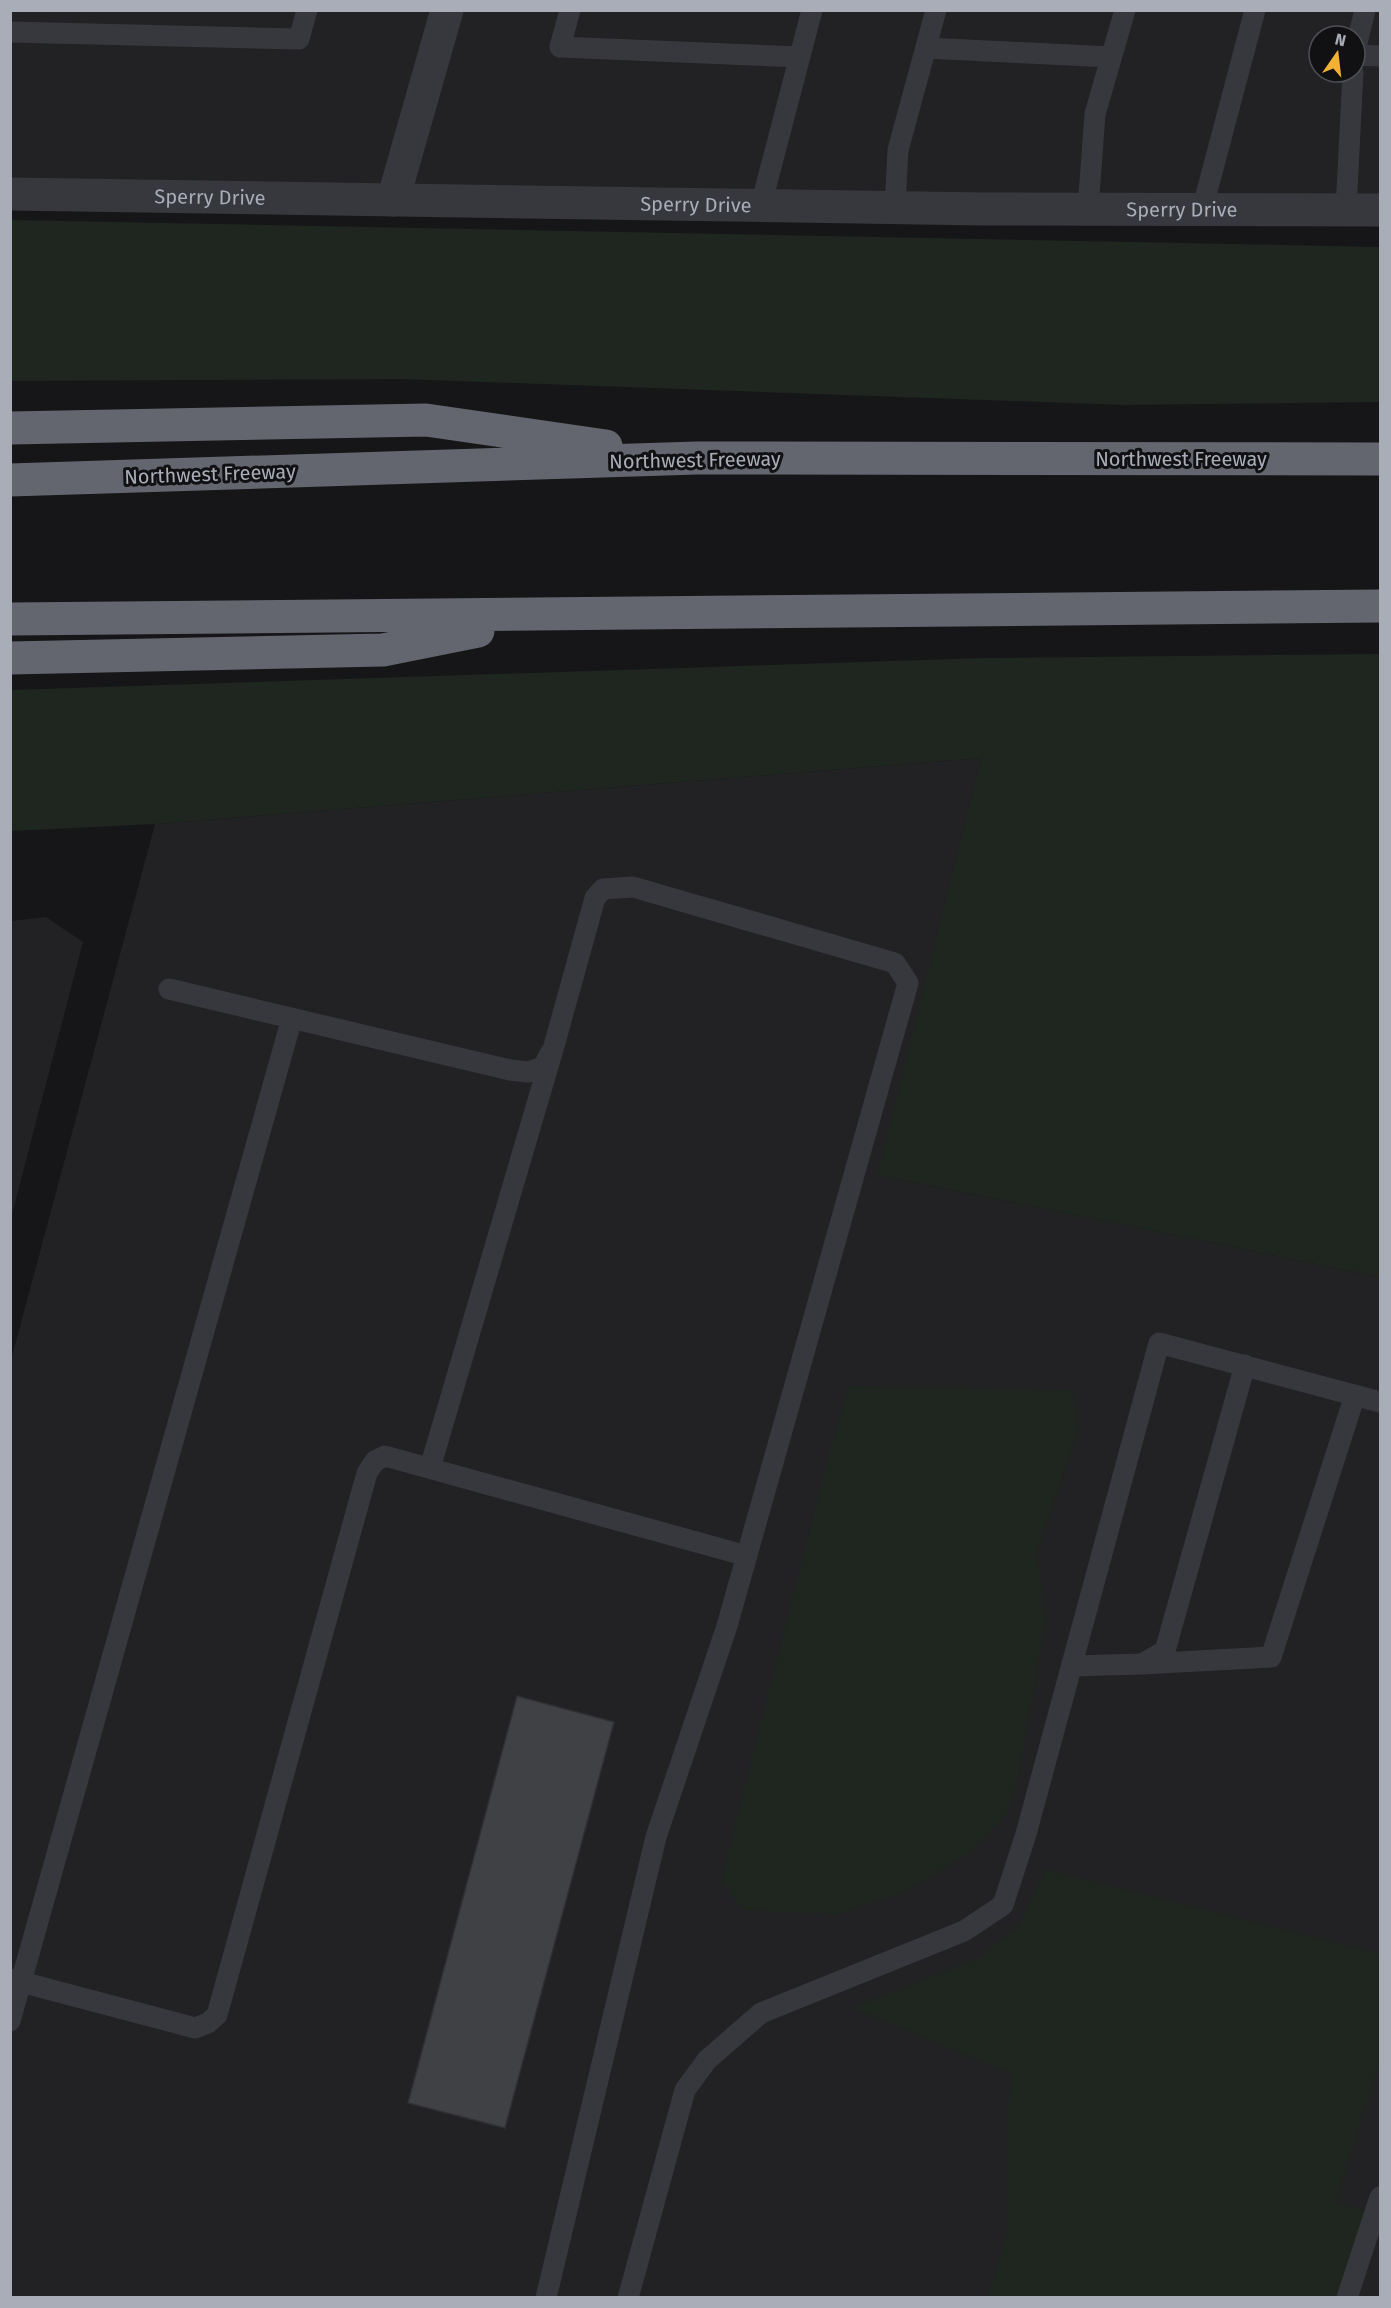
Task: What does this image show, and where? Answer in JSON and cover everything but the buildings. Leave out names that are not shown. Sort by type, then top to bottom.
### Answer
[{"type":"highway","points":[[10,428],[426,420],[697,458]]},
{"type":"highway","name":"Northwest Freeway","points":[[10,480],[697,458],[1380,459]]},
{"type":"highway","points":[[10,620],[1380,606]]},
{"type":"highway","points":[[10,658],[383,650],[549,616]]},
{"type":"street","points":[[393,200],[447,10]]},
{"type":"street","name":"Sperry Drive","points":[[10,194],[895,207],[1380,210]]},
{"type":"lane","points":[[10,32],[299,39],[308,10]]},
{"type":"lane","points":[[570,10],[560,47],[800,57]]},
{"type":"lane","points":[[761,205],[812,10]]},
{"type":"lane","points":[[895,207],[898,150],[936,10]]},
{"type":"lane","points":[[1088,209],[1095,114],[1112,10]]},
{"type":"lane","points":[[1106,57],[1125,10]]},
{"type":"lane","points":[[1202,210],[1256,10]]},
{"type":"lane","points":[[926,48],[1106,57]]},
{"type":"lane","points":[[1346,210],[1352,84]]},
{"type":"lane","points":[[430,1468],[595,898],[603,889],[633,887],[895,963],[908,983],[728,1626],[656,1837],[546,2298]]},
{"type":"lane","points":[[169,989],[519,1071],[528,1072],[543,1067],[554,1046]]},
{"type":"lane","points":[[10,2021],[16,1981],[292,1018]]},
{"type":"lane","points":[[628,2298],[685,2090],[707,2060],[761,2013],[964,1930],[1003,1905],[1026,1834],[1159,1343],[1380,1402]]},
{"type":"lane","points":[[1142,1664],[1165,1652],[1245,1365]]},
{"type":"lane","points":[[1072,1666],[1271,1657],[1355,1395]]},
{"type":"lane","points":[[16,1981],[195,2028],[208,2024],[217,2015],[367,1473],[375,1461],[385,1456],[747,1556]]},
{"type":"lane","points":[[1347,2298],[1380,2197]]},
{"type":"shaded area","points":[[11,11],[1380,11],[1380,201],[11,179]]},
{"type":"shaded area","points":[[11,220],[1380,247],[1380,402],[1124,405],[401,379],[11,381]]},
{"type":"shaded area","points":[[1380,654],[1380,1277],[877,1175],[981,758],[155,824],[11,831],[11,690],[984,658]]},
{"type":"shaded area","points":[[981,758],[878,1175],[1380,1277],[1380,2297],[11,2298],[11,1360],[155,824]]},
{"type":"shaded area","points":[[46,917],[83,942],[11,1218],[11,921]]},
{"type":"shaded area","points":[[849,1386],[1074,1390],[1078,1431],[1037,1552],[1046,1619],[1020,1768],[1009,1811],[970,1852],[908,1891],[836,1914],[742,1910],[721,1881],[830,1449]]},
{"type":"shaded area","points":[[1045,1869],[1380,1954],[1380,2060],[1336,2202],[1375,2215],[1347,2297],[987,2297],[1008,2231],[1007,2117],[1012,2074],[852,2008],[979,1958],[1018,1926]]}]
